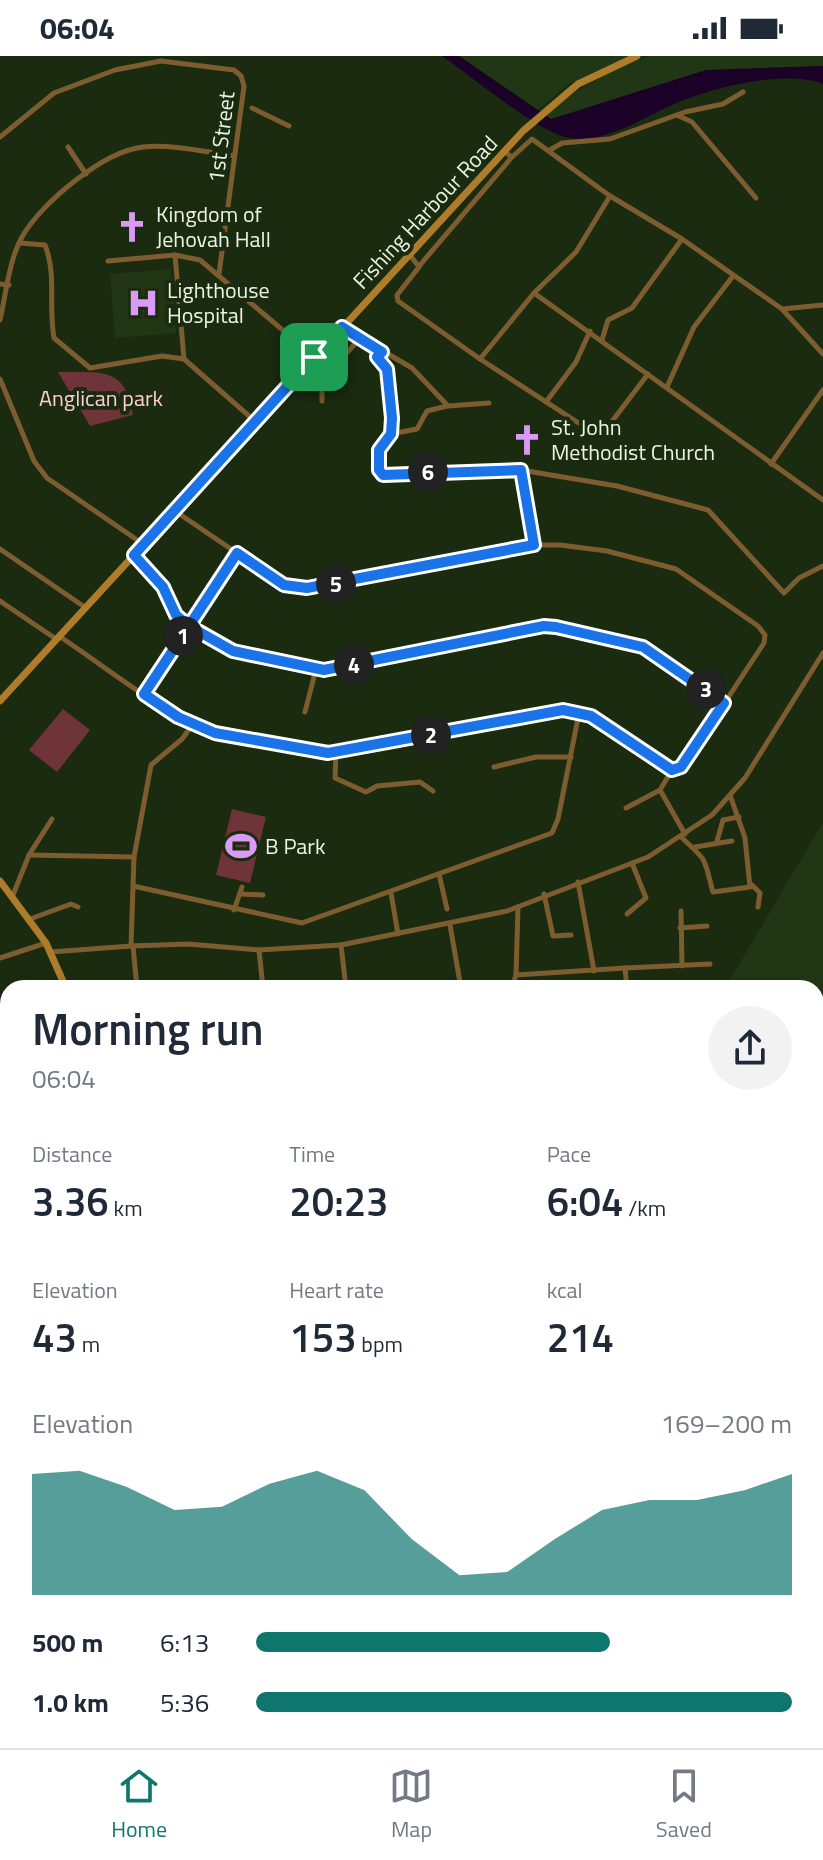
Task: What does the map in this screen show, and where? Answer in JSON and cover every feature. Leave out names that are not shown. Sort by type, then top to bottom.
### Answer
[{"type":"street","name":"Fishing Harbour Road","points":[[0,701],[314,357],[509,154],[523,131],[543,111],[587,79],[637,56]]},
{"type":"street","name":"1st Street","points":[[0,137],[54,93],[115,70],[161,61],[234,70],[241,76],[244,86],[219,274]]},
{"type":"street","points":[[550,150],[562,143],[610,139],[674,116],[723,104],[743,92]]},
{"type":"street","points":[[252,108],[289,126]]},
{"type":"street","points":[[674,116],[686,117],[692,122],[756,198]]},
{"type":"street","points":[[523,131],[610,196],[682,239],[782,309],[823,354]]},
{"type":"street","points":[[532,139],[509,154],[397,295],[398,301],[480,359],[597,433],[607,428],[648,374]]},
{"type":"street","points":[[68,147],[86,174]]},
{"type":"street","points":[[0,320],[20,243],[45,209],[110,156],[144,147],[234,156]]},
{"type":"street","points":[[480,359],[534,293],[576,252],[610,196]]},
{"type":"street","points":[[602,340],[608,320],[637,303],[682,239]]},
{"type":"street","points":[[20,243],[45,245],[54,276],[50,298],[54,338],[83,365],[90,368],[162,356],[184,359],[256,422]]},
{"type":"street","points":[[175,255],[184,359]]},
{"type":"street","points":[[108,261],[175,255],[200,260],[331,371]]},
{"type":"street","points":[[410,255],[420,265]]},
{"type":"street","points":[[667,387],[694,327],[733,276]]},
{"type":"street","points":[[0,284],[9,285]]},
{"type":"street","points":[[534,293],[823,500]]},
{"type":"street","points":[[782,309],[823,305]]},
{"type":"street","points":[[342,327],[412,368],[448,406]]},
{"type":"street","points":[[546,402],[576,362],[590,331]]},
{"type":"street","points":[[322,401],[321,384],[359,339]]},
{"type":"street","points":[[382,352],[377,357],[387,369],[391,434],[379,450],[379,470],[383,475],[521,470],[617,486],[708,510],[784,593],[799,578],[823,566]]},
{"type":"street","points":[[0,379],[34,461],[47,478],[143,544]]},
{"type":"street","points":[[771,464],[823,390]]},
{"type":"street","points":[[391,434],[417,429],[427,411],[489,403]]},
{"type":"street","points":[[521,470],[534,545]]},
{"type":"street","points":[[175,511],[284,585],[307,588],[534,545],[607,551],[676,569],[758,626],[765,635],[764,643],[685,763],[672,770],[660,790],[626,808]]},
{"type":"street","points":[[0,549],[86,608]]},
{"type":"street","points":[[144,694],[237,553]]},
{"type":"street","points":[[134,555],[163,587],[176,615],[233,651],[316,669],[556,627],[643,647],[724,703]]},
{"type":"street","points":[[0,601],[193,724],[235,739],[309,752],[336,752],[554,711],[579,713],[600,721],[672,770]]},
{"type":"street","points":[[51,952],[188,944],[259,950],[341,945],[450,925],[518,907],[544,894],[632,863],[683,836],[712,815],[781,724],[823,653]]},
{"type":"street","points":[[305,712],[316,669]]},
{"type":"street","points":[[133,886],[302,923],[552,833],[558,819],[579,713]]},
{"type":"street","points":[[136,980],[132,946],[134,857],[151,765],[182,739],[193,724]]},
{"type":"street","points":[[336,752],[335,778],[366,792],[380,786],[420,782],[433,791]]},
{"type":"street","points":[[494,767],[536,757],[571,757]]},
{"type":"street","points":[[660,790],[683,836],[709,866],[713,892],[752,885]]},
{"type":"street","points":[[730,795],[739,817],[752,885],[760,893],[758,907]]},
{"type":"street","points":[[717,841],[718,827],[723,820],[739,817]]},
{"type":"street","points":[[13,895],[29,855],[52,819]]},
{"type":"street","points":[[695,847],[717,841],[732,841]]},
{"type":"street","points":[[29,855],[134,857]]},
{"type":"street","points":[[627,914],[646,898],[632,863]]},
{"type":"street","points":[[439,874],[447,909]]},
{"type":"street","points":[[0,881],[46,943],[63,980]]},
{"type":"street","points":[[578,882],[594,971]]},
{"type":"street","points":[[234,910],[240,890],[263,895]]},
{"type":"street","points":[[391,893],[398,934]]},
{"type":"street","points":[[544,894],[553,936],[571,935]]},
{"type":"street","points":[[30,919],[71,904],[78,907]]},
{"type":"street","points":[[514,980],[518,907]]},
{"type":"street","points":[[681,911],[682,966]]},
{"type":"street","points":[[450,925],[460,980]]},
{"type":"street","points":[[680,928],[707,926]]},
{"type":"street","points":[[0,958],[46,943]]},
{"type":"street","points":[[341,945],[345,980]]},
{"type":"street","points":[[259,950],[262,980]]},
{"type":"street","points":[[516,975],[710,964]]},
{"type":"street","points":[[625,968],[626,980]]},
{"type":"shaded area","points":[[442,56],[459,56],[551,119],[706,70],[823,66],[823,84],[789,79],[748,82],[689,98],[603,135],[573,139],[532,121]]},
{"type":"shaded area","points":[[459,56],[629,56],[571,83],[537,110]]},
{"type":"shaded area","points":[[649,56],[823,56],[823,66],[707,70],[561,118],[551,119],[545,115],[556,104],[611,71]]},
{"type":"shaded area","name":"Lighthouse Hospital","points":[[171,269],[176,333],[115,338],[110,274]]},
{"type":"shaded area","points":[[823,822],[823,980],[730,980]]},
{"type":"green space","name":"Anglican park","points":[[58,372],[109,375],[124,387],[133,415],[90,426]]},
{"type":"green space","points":[[63,709],[90,730],[57,772],[29,750]]},
{"type":"green space","name":"B Park","points":[[232,809],[266,817],[250,883],[216,875]]},
{"type":"place","name":"Kingdom of Jehovah Hall","points":[[132,227]]},
{"type":"place","name":"Lighthouse Hospital","points":[[143,303]]},
{"type":"place","name":"St. John Methodist Church","points":[[527,440]]},
{"type":"place","name":"B Park","points":[[241,846]]},
{"type":"route","points":[[314,357],[134,555],[163,587],[176,615],[189,626],[144,694],[178,717],[215,733],[257,743],[328,753],[563,710],[591,716],[672,770],[681,767],[724,703],[653,653],[627,642],[544,626],[324,670],[233,651],[189,626],[237,553],[284,585],[307,588],[534,545],[521,470],[383,475],[379,470],[379,450],[391,434],[392,418],[385,380],[387,369],[377,357],[382,352],[342,327],[314,357]]}]
